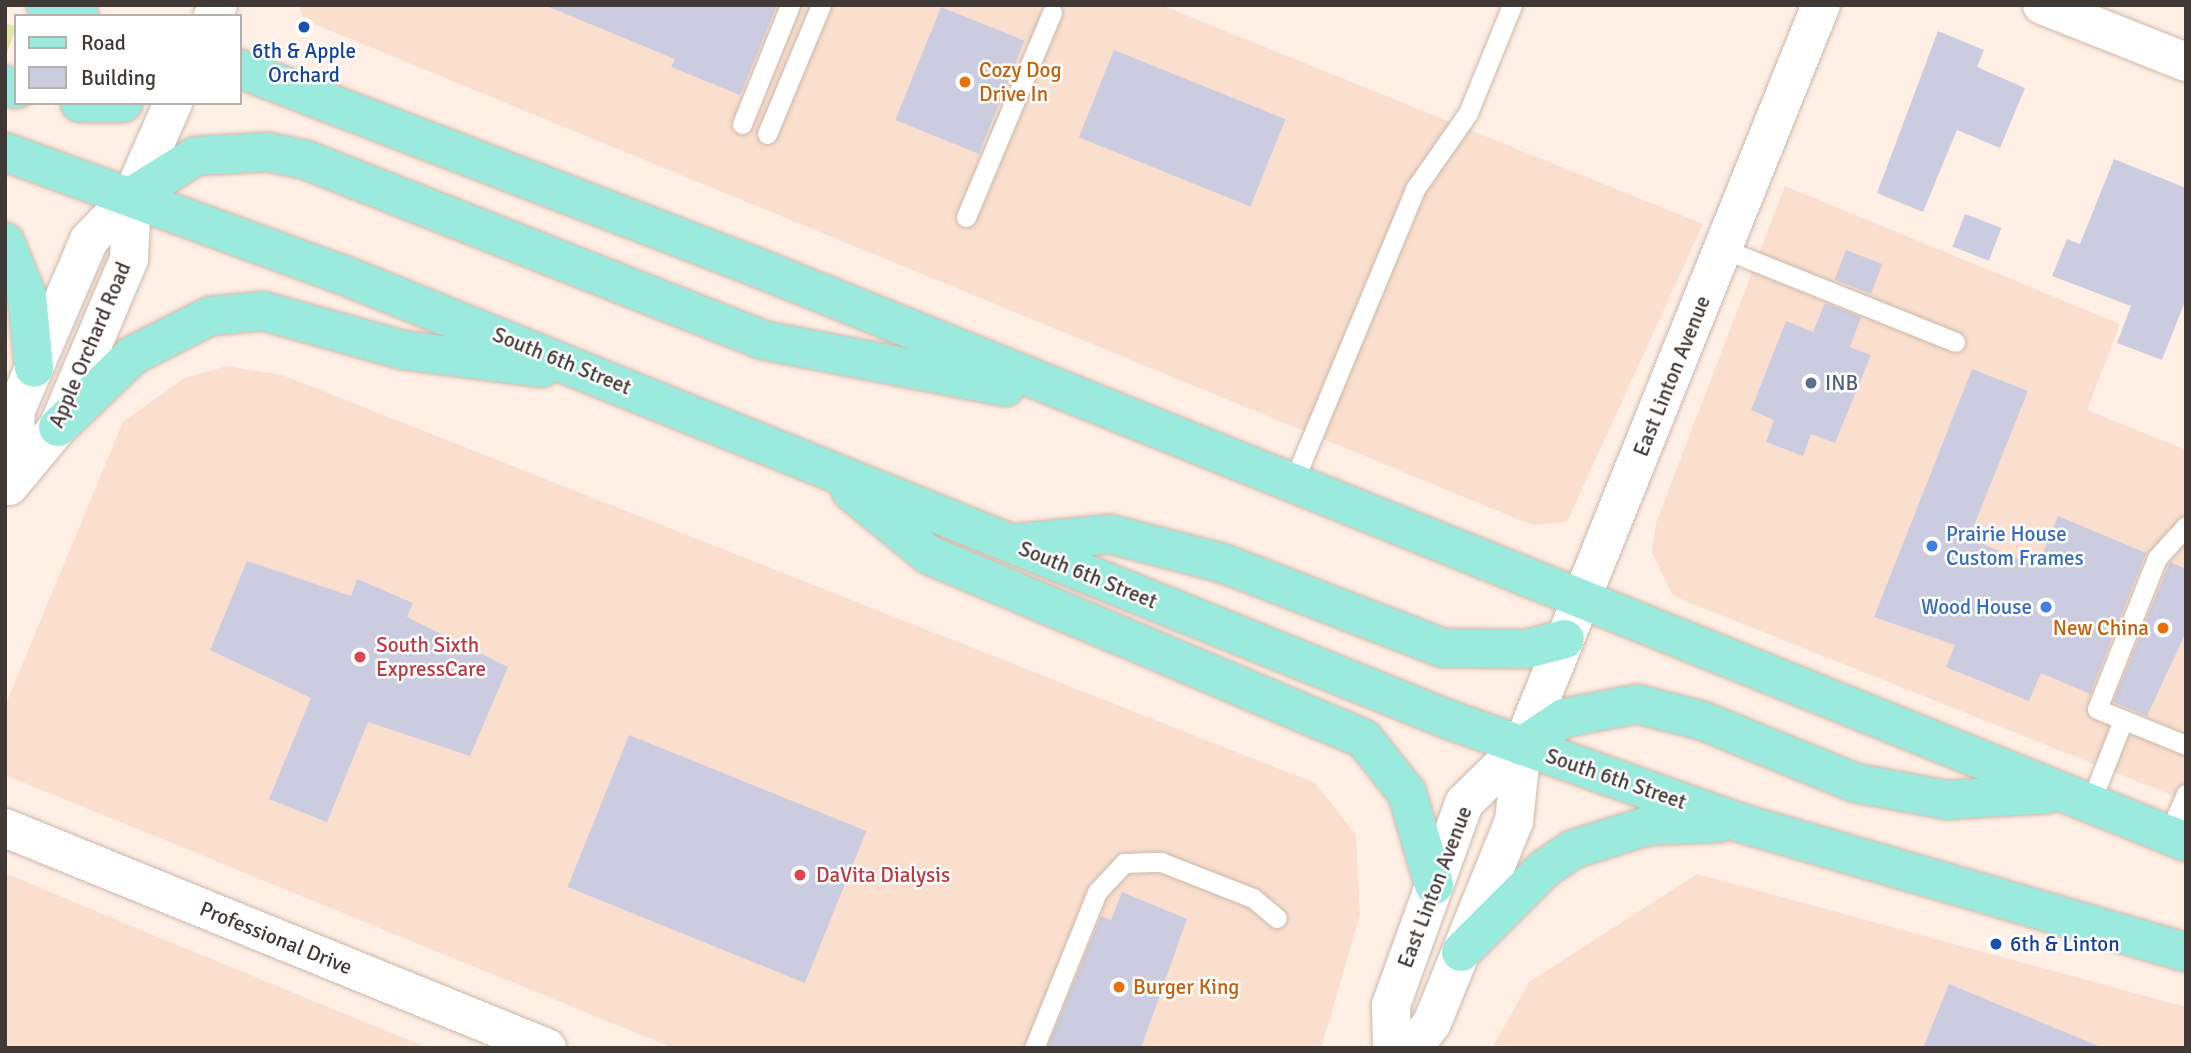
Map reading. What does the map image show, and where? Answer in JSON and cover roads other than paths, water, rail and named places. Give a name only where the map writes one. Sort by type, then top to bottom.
[{"type":"main road","points":[[46,5],[73,14]]},
{"type":"main road","points":[[242,70],[1094,404],[2177,839]]},
{"type":"main road","name":"South 6th Street","points":[[5,152],[132,196],[598,375],[1012,544],[1522,746],[1741,822],[2186,952]]},
{"type":"main road","points":[[132,196],[170,166],[196,156],[268,152],[306,160],[762,340],[1094,404]]},
{"type":"main road","points":[[5,242],[27,296],[34,368]]},
{"type":"main road","points":[[58,427],[133,355],[210,316],[262,311],[402,351],[598,375]]},
{"type":"main road","points":[[819,466],[929,555],[1364,739],[1407,793],[1434,885]]},
{"type":"main road","points":[[1012,544],[1110,534],[1225,564],[1443,648],[1526,649],[1565,639]]},
{"type":"main road","points":[[1522,746],[1564,718],[1637,704],[1703,721],[1856,783],[1947,800],[2075,799]]},
{"type":"main road","points":[[1461,952],[1544,869],[1574,849],[1647,826],[1741,822]]},
{"type":"street","name":"East Linton Avenue","points":[[1413,1048],[1433,1023],[1514,821],[1522,746],[1821,5]]},
{"type":"street","points":[[2042,5],[2186,62]]},
{"type":"street","name":"Apple Orchard Road","points":[[8,487],[16,410],[34,368],[89,240],[132,196],[172,105]]},
{"type":"street","name":"Apple Orchard Road","points":[[8,487],[58,427],[129,259],[132,196]]},
{"type":"street","name":"East Linton Avenue","points":[[1391,1048],[1391,1005],[1464,803],[1522,746]]},
{"type":"street","name":"Professional Drive","points":[[5,828],[547,1048]]},
{"type":"lane","points":[[742,124],[790,5]]},
{"type":"lane","points":[[767,134],[821,5]]},
{"type":"lane","points":[[1292,485],[1415,189],[1468,113],[1512,5]]},
{"type":"lane","points":[[966,218],[1052,12]]},
{"type":"lane","points":[[1724,249],[1955,342]]},
{"type":"lane","points":[[2186,526],[2157,558],[2096,709],[2186,745]]},
{"type":"lane","points":[[2075,799],[2123,720]]},
{"type":"lane","points":[[2177,839],[2186,794]]},
{"type":"lane","points":[[1034,1048],[1097,892],[1124,863],[1161,862],[1253,898],[1277,918]]},
{"type":"place","name":"6th & Apple Orchard","points":[[304,27]]},
{"type":"place","name":"Cozy Dog Drive In","points":[[965,82]]},
{"type":"place","name":"INB","points":[[1811,383]]},
{"type":"place","name":"Prairie House Custom Frames","points":[[1932,546]]},
{"type":"place","name":"Wood House","points":[[2046,607]]},
{"type":"place","name":"New China","points":[[2163,628]]},
{"type":"place","name":"South Sixth ExpressCare","points":[[360,657]]},
{"type":"place","name":"DaVita Dialysis","points":[[800,875]]},
{"type":"place","name":"6th & Linton","points":[[1996,944]]},
{"type":"place","name":"Burger King","points":[[1119,987]]}]
